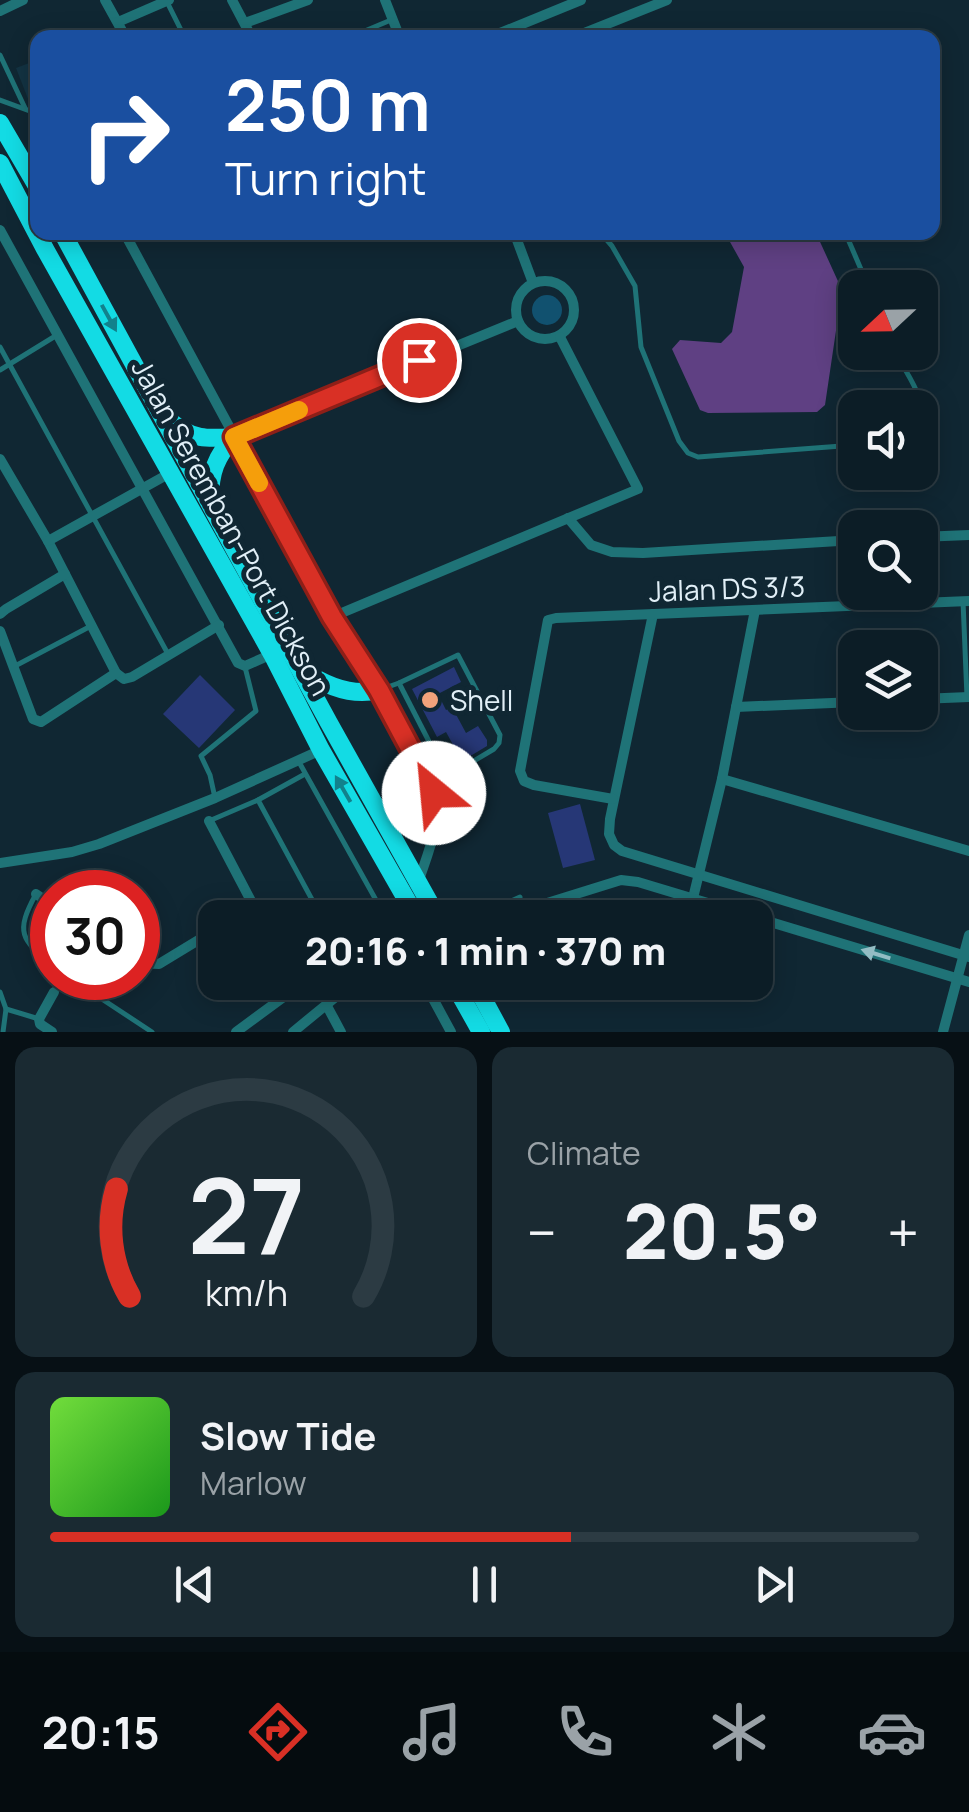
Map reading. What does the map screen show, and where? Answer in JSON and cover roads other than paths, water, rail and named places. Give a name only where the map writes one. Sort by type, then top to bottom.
[{"type":"highway","points":[[0,123],[30,174]]},
{"type":"highway","name":"Jalan Seremban-Port Dickson","points":[[0,163],[30,215]]},
{"type":"highway","points":[[16,192],[30,202]]},
{"type":"highway","name":"Jalan Seremban-Port Dickson","points":[[68,240],[329,724],[419,881],[426,900]]},
{"type":"highway","name":"Jalan Seremban-Port Dickson","points":[[46,241],[322,750],[420,900]]},
{"type":"highway","points":[[161,414],[184,433],[234,437]]},
{"type":"highway","points":[[210,502],[213,469],[234,437]]},
{"type":"highway","points":[[176,440],[172,472],[198,480]]},
{"type":"highway","points":[[299,668],[337,688],[365,694],[379,690]]},
{"type":"highway","points":[[329,724],[322,750],[345,752]]},
{"type":"highway","points":[[463,1000],[481,1032]]},
{"type":"highway","points":[[484,1000],[501,1032]]},
{"type":"street","points":[[0,11],[22,0]]},
{"type":"street","points":[[105,0],[122,30]]},
{"type":"street","points":[[118,22],[167,0]]},
{"type":"street","points":[[232,0],[248,30]]},
{"type":"street","points":[[245,23],[308,0]]},
{"type":"street","points":[[384,0],[397,30]]},
{"type":"street","points":[[506,30],[565,3],[581,0]]},
{"type":"street","points":[[592,30],[666,0]]},
{"type":"street","points":[[0,230],[238,663],[244,666],[272,654]]},
{"type":"street","points":[[128,240],[332,617],[379,690],[434,793],[438,804],[436,820],[419,881]]},
{"type":"street","points":[[517,240],[533,283]]},
{"type":"street","points":[[553,282],[569,293],[574,302],[572,322],[560,336],[540,340],[523,330],[518,320],[520,295],[533,283],[553,282]]},
{"type":"street","points":[[234,437],[518,320]]},
{"type":"street","points":[[332,617],[638,489],[560,336]]},
{"type":"street","points":[[0,459],[48,541],[116,673],[124,679],[132,677],[219,624]]},
{"type":"street","points":[[48,541],[172,472]]},
{"type":"street","points":[[568,518],[592,544],[612,552],[838,541]]},
{"type":"street","points":[[938,537],[969,535]]},
{"type":"street","points":[[0,614],[64,574]]},
{"type":"street","name":"Jalan DS 3/3","points":[[613,799],[534,785],[524,780],[520,771],[548,620],[966,601]]},
{"type":"street","points":[[693,898],[722,779],[755,610]]},
{"type":"street","points":[[653,614],[613,799],[609,834],[614,845],[699,876],[966,956]]},
{"type":"street","points":[[0,631],[33,719],[38,722],[116,673]]},
{"type":"street","points":[[938,698],[968,697]]},
{"type":"street","points":[[736,707],[838,703]]},
{"type":"street","points":[[0,864],[72,852],[215,798],[322,750]]},
{"type":"street","points":[[722,779],[969,851]]},
{"type":"street","points":[[209,821],[251,900]]},
{"type":"street","points":[[557,900],[621,880],[638,882],[963,980]]},
{"type":"street","points":[[942,1032],[963,980],[969,934]]},
{"type":"street","points":[[160,963],[198,940]]},
{"type":"street","points":[[50,1000],[39,1019],[52,1032]]},
{"type":"street","points":[[236,1032],[278,1000]]},
{"type":"street","points":[[293,1032],[334,1000]]},
{"type":"street","points":[[434,1000],[451,1032]]},
{"type":"street","points":[[327,1006],[340,1032]]},
{"type":"lane","points":[[167,0],[181,30]]},
{"type":"lane","points":[[367,30],[392,19]]},
{"type":"lane","points":[[0,55],[25,108]]},
{"type":"lane","points":[[0,100],[30,110]]},
{"type":"lane","points":[[607,240],[630,274],[638,303],[641,347],[688,453],[698,457],[838,445]]},
{"type":"lane","points":[[849,240],[862,270]]},
{"type":"lane","points":[[0,370],[58,335]]},
{"type":"lane","points":[[0,347],[169,656]]},
{"type":"lane","points":[[966,601],[968,697]]},
{"type":"lane","points":[[14,666],[92,626]]},
{"type":"lane","points":[[379,690],[458,656],[500,735],[500,742],[462,768],[438,759],[400,684]]},
{"type":"lane","points":[[215,798],[201,756],[256,711],[244,666]]},
{"type":"lane","points":[[434,793],[429,772],[430,764],[438,759]]},
{"type":"lane","points":[[299,762],[376,900]]},
{"type":"lane","points":[[209,821],[306,774]]},
{"type":"lane","points":[[258,800],[312,900]]},
{"type":"lane","points":[[514,900],[520,897]]},
{"type":"lane","points":[[30,904],[24,932],[30,947]]},
{"type":"lane","points":[[0,992],[6,1010],[3,1032]]},
{"type":"lane","points":[[103,1000],[152,1032]]},
{"type":"lane","points":[[6,1010],[39,1019]]},
{"type":"place","name":"Shell","points":[[430,700]]}]
